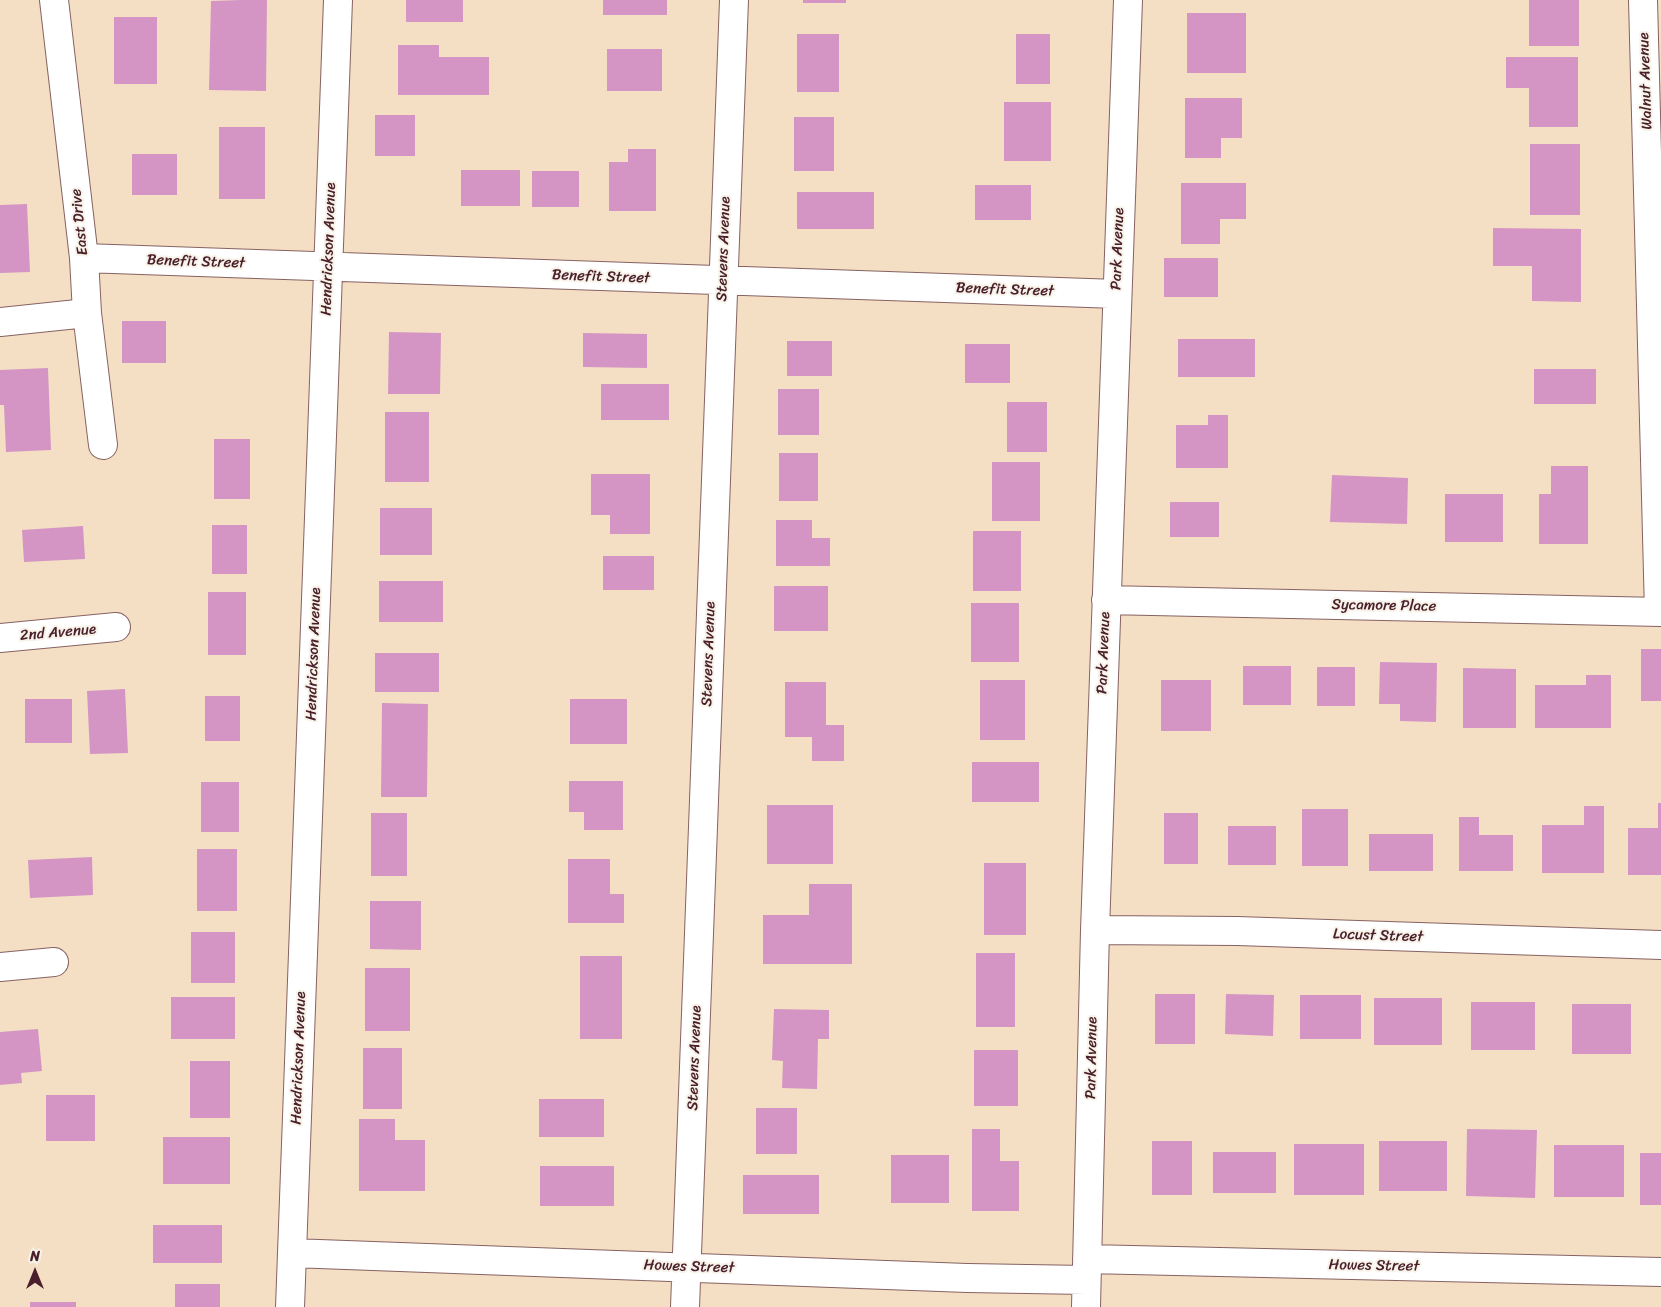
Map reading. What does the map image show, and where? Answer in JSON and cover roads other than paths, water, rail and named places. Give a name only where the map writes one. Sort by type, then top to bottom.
[{"type":"street","name":"East Drive","points":[[54,0],[84,258],[87,313],[103,444]]},
{"type":"street","name":"Hendrickson Avenue","points":[[290,1307],[338,0]]},
{"type":"street","name":"Stevens Avenue","points":[[685,1307],[734,0]]},
{"type":"street","name":"Park Avenue","points":[[1086,1307],[1095,930],[1128,0]]},
{"type":"street","name":"Walnut Avenue","points":[[1644,0],[1654,100],[1660,612]]},
{"type":"street","name":"Benefit Street","points":[[84,258],[1117,294]]},
{"type":"street","points":[[0,322],[87,313]]},
{"type":"street","name":"Sycamore Place","points":[[1106,600],[1660,612]]},
{"type":"street","name":"2nd Avenue","points":[[0,638],[116,627]]},
{"type":"street","name":"Locust Street","points":[[1095,930],[1247,932],[1661,945]]},
{"type":"street","points":[[0,968],[54,962]]},
{"type":"street","name":"Howes Street","points":[[292,1253],[967,1278],[1087,1270],[1661,1272]]}]
